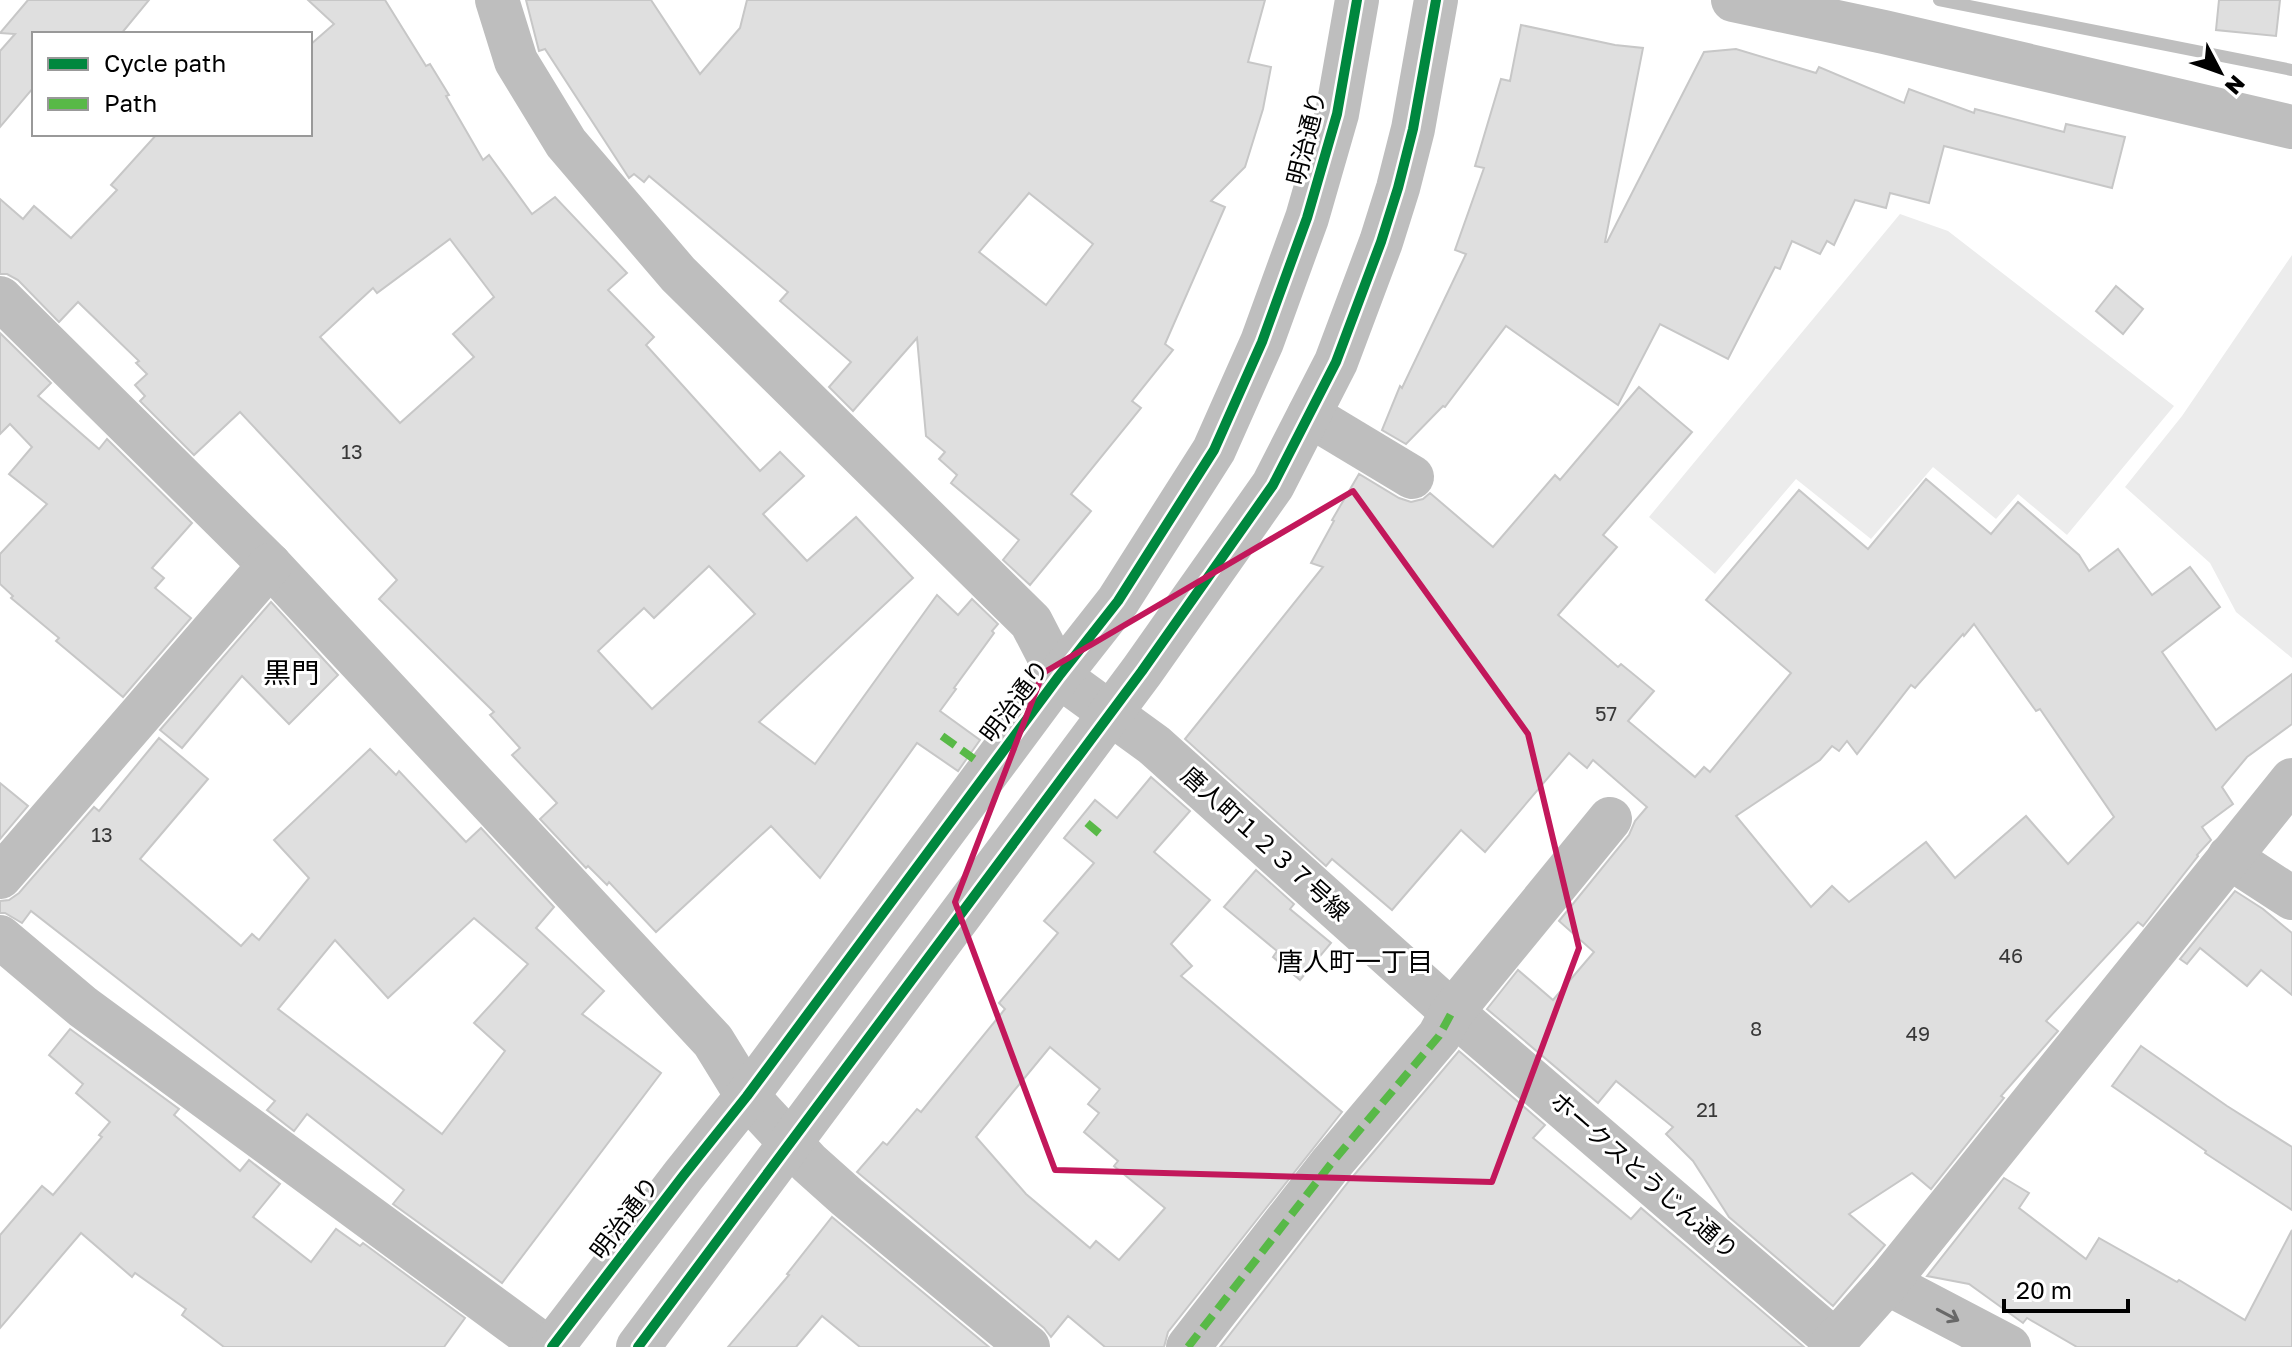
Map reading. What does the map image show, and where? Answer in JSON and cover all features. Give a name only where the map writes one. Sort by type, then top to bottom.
[{"type":"street","points":[[497,0],[516,61],[566,143],[678,274],[1031,622],[1059,676]]},
{"type":"street","name":"明治通り","points":[[549,1347],[747,1096],[1118,601],[1214,450],[1262,342],[1307,218],[1337,114],[1357,0]]},
{"type":"street","points":[[638,1347],[1110,714],[1273,485],[1336,362],[1398,188],[1413,129],[1436,0]]},
{"type":"street","points":[[1733,0],[1900,35],[2292,127]]},
{"type":"street","points":[[0,298],[270,565],[713,1041],[747,1096],[789,1143],[847,1197],[1028,1347]]},
{"type":"street","points":[[1309,415],[1412,477]]},
{"type":"street","points":[[0,877],[270,565]]},
{"type":"street","name":"唐人町１２３７号線","points":[[1059,676],[1154,745],[1452,1012]]},
{"type":"street","points":[[1833,1344],[1887,1283],[2292,780]]},
{"type":"street","points":[[1188,1347],[1330,1165],[1439,1036],[1452,1012],[1610,819]]},
{"type":"street","points":[[2229,857],[2292,898]]},
{"type":"street","points":[[0,937],[83,1007],[549,1347]]},
{"type":"street","name":"ホークスとうじん通り","points":[[1452,1012],[1833,1344]]},
{"type":"street","points":[[1887,1283],[2009,1347]]},
{"type":"highlighted area","points":[[1353,491],[1528,734],[1579,948],[1492,1182],[1055,1170],[955,902],[1043,673]]},
{"type":"shaded area","points":[[1900,214],[1948,231],[2174,406],[2067,535],[2018,494],[1996,519],[1933,467],[1871,539],[1796,479],[1715,574],[1649,517]]},
{"type":"shaded area","points":[[2292,255],[2292,658],[2236,612],[2210,563],[2125,487],[2182,416]]},
{"type":"building","points":[[28,0],[149,0],[123,32],[32,32],[32,89],[0,127],[0,51],[15,34],[0,33]]},
{"type":"building","points":[[308,0],[385,0],[426,66],[430,64],[449,95],[446,96],[483,160],[489,155],[532,214],[555,197],[627,273],[608,290],[654,337],[646,345],[760,471],[780,452],[804,476],[763,514],[807,561],[856,517],[913,578],[759,722],[815,764],[937,595],[958,615],[972,599],[998,624],[940,711],[980,740],[958,771],[917,743],[820,878],[771,826],[656,932],[609,882],[607,885],[588,866],[586,868],[540,819],[557,803],[512,755],[520,748],[490,715],[494,712],[379,599],[397,580],[240,412],[194,455],[140,401],[145,396],[135,385],[147,374],[136,363],[139,361],[78,302],[59,322],[18,280],[0,274],[0,199],[23,219],[34,206],[71,238],[117,190],[111,185],[155,136],[312,136],[312,43],[334,24]],"holes":[[[450,239],[494,297],[453,334],[474,357],[400,423],[320,337],[373,288],[377,293]],[[709,566],[755,614],[652,709],[598,651],[644,608],[654,618]]]},
{"type":"building","points":[[526,0],[651,0],[700,74],[740,28],[747,0],[1265,0],[1248,62],[1271,67],[1263,109],[1245,167],[1211,201],[1225,207],[1165,344],[1173,350],[1132,401],[1141,408],[1071,494],[1091,511],[1030,585],[1003,560],[1019,540],[951,483],[957,475],[939,459],[945,452],[926,436],[917,338],[853,411],[829,387],[851,362],[780,301],[788,292],[649,176],[644,182],[634,174],[629,178],[545,49],[539,51]],"holes":[[[1029,193],[1093,244],[1046,305],[979,252]]]},
{"type":"building","points":[[2219,0],[2280,0],[2276,36],[2216,30]]},
{"type":"building","points":[[1521,25],[1643,48],[1605,242],[1704,52],[1736,49],[1816,73],[1819,67],[1904,103],[1909,89],[1974,113],[1975,109],[2064,132],[2066,124],[2125,137],[2112,188],[1944,146],[1929,203],[1890,193],[1886,208],[1855,200],[1834,245],[1827,241],[1820,254],[1792,241],[1780,269],[1775,267],[1728,359],[1660,324],[1618,405],[1506,326],[1445,407],[1406,444],[1382,430],[1400,386],[1402,388],[1466,254],[1455,250],[1484,168],[1475,166],[1501,79],[1510,81]]},
{"type":"building","points":[[2116,286],[2143,309],[2123,334],[2096,311]]},
{"type":"building","points":[[0,333],[51,383],[38,396],[99,449],[107,439],[192,523],[152,568],[164,578],[155,588],[191,618],[123,697],[56,641],[59,638],[11,598],[13,596],[0,584],[0,554],[47,504],[9,474],[32,447],[10,424],[0,434]]},
{"type":"building","points":[[1639,387],[1692,432],[1603,535],[1617,547],[1558,615],[1618,667],[1621,664],[1654,691],[1628,721],[1695,777],[1704,767],[1710,772],[1791,673],[1706,600],[1799,490],[1868,549],[1926,479],[1991,534],[2018,502],[2079,555],[2089,571],[2118,549],[2152,595],[2190,567],[2220,607],[2162,652],[2216,730],[2292,674],[2292,724],[2247,757],[2222,787],[2233,804],[2202,827],[2211,840],[2143,926],[2138,922],[2046,1021],[2058,1031],[2001,1096],[2004,1098],[1931,1189],[1912,1173],[1849,1214],[1885,1245],[1833,1306],[1729,1217],[1693,1161],[1666,1134],[1673,1127],[1616,1081],[1598,1103],[1487,1009],[1518,970],[1553,1000],[1594,952],[1559,921],[1629,835],[1635,821],[1647,807],[1593,760],[1587,768],[1569,753],[1485,852],[1461,830],[1392,910],[1332,859],[1326,866],[1185,739],[1323,567],[1311,563],[1359,474],[1411,502],[1423,499],[1430,493],[1493,547],[1555,475],[1560,480]],"holes":[[[1974,624],[2036,711],[2040,709],[2114,817],[2068,864],[2026,816],[1955,878],[1926,842],[1849,902],[1832,886],[1811,907],[1736,816],[1820,760],[1832,746],[1839,751],[1847,741],[1857,754],[1911,685],[1915,688]]]},
{"type":"building","points":[[271,602],[338,675],[289,724],[242,676],[182,748],[160,730]]},
{"type":"building","points":[[159,738],[208,779],[140,859],[241,946],[252,934],[259,940],[309,878],[274,840],[370,749],[396,775],[399,771],[466,842],[481,828],[554,907],[536,928],[604,991],[582,1014],[661,1073],[502,1283],[393,1204],[404,1190],[307,1114],[294,1131],[267,1110],[275,1101],[31,911],[22,923],[0,913],[0,901],[9,900],[19,893],[94,807],[99,811]],"holes":[[[474,918],[528,964],[474,1023],[505,1051],[442,1134],[278,1009],[335,940],[388,998]]]},
{"type":"building","points":[[1151,777],[1190,811],[1154,852],[1210,900],[1171,944],[1192,966],[1181,976],[1342,1112],[1168,1332],[1164,1347],[1105,1347],[1068,1316],[1051,1337],[857,1172],[883,1142],[887,1145],[917,1109],[921,1112],[1005,1009],[999,1003],[1058,933],[1044,921],[1094,863],[1064,838],[1095,800],[1117,818]],"holes":[[[1050,1047],[1100,1089],[1088,1104],[1099,1113],[1084,1132],[1118,1161],[1114,1166],[1165,1208],[1119,1260],[1096,1241],[1090,1248],[1026,1194],[976,1137]]]},
{"type":"building","points":[[0,783],[28,806],[0,839]]},
{"type":"building","points":[[1256,870],[1294,904],[1290,909],[1331,943],[1300,980],[1273,957],[1277,951],[1224,907]]},
{"type":"building","points":[[2235,891],[2292,933],[2292,995],[2261,970],[2247,986],[2200,948],[2187,964],[2180,959]]},
{"type":"building","points":[[70,1029],[179,1109],[174,1115],[240,1171],[249,1160],[280,1184],[253,1217],[311,1262],[336,1229],[360,1246],[363,1243],[465,1318],[444,1347],[224,1347],[182,1315],[186,1309],[135,1273],[132,1277],[81,1233],[0,1328],[0,1235],[42,1186],[53,1195],[102,1137],[99,1135],[110,1122],[76,1093],[83,1084],[49,1055]]},
{"type":"building","points":[[2141,1046],[2292,1147],[2292,1210],[2205,1153],[2112,1086]]},
{"type":"building","points":[[1459,1051],[1545,1125],[1533,1138],[1631,1219],[1641,1208],[1804,1347],[1220,1347],[1349,1181]]},
{"type":"building","points":[[2004,1178],[2029,1193],[2019,1208],[2086,1259],[2099,1238],[2177,1282],[2179,1280],[2245,1320],[2292,1230],[2292,1347],[2077,1347],[2027,1318],[2023,1323],[1969,1284],[1927,1276]]},
{"type":"building","points":[[832,1217],[989,1347],[860,1347],[822,1316],[796,1347],[728,1347],[789,1275]]},
{"type":"waterway","points":[[1939,0],[2292,70]]},
{"type":"marked path","points":[[942,736],[974,759]]},
{"type":"marked path","points":[[1087,823],[1100,834]]},
{"type":"marked path","points":[[1188,1347],[1330,1165],[1439,1036],[1452,1012]]},
{"type":"cycle path","points":[[552,1347],[747,1096],[1118,601],[1214,450],[1262,342],[1307,218],[1337,114],[1357,0]]},
{"type":"cycle path","points":[[638,1347],[1142,671],[1273,485],[1336,362],[1381,242],[1413,129],[1436,0]]},
{"type":"district","name":"黒門","points":[[291,673]]},
{"type":"district","name":"唐人町一丁目","points":[[1355,962]]}]
